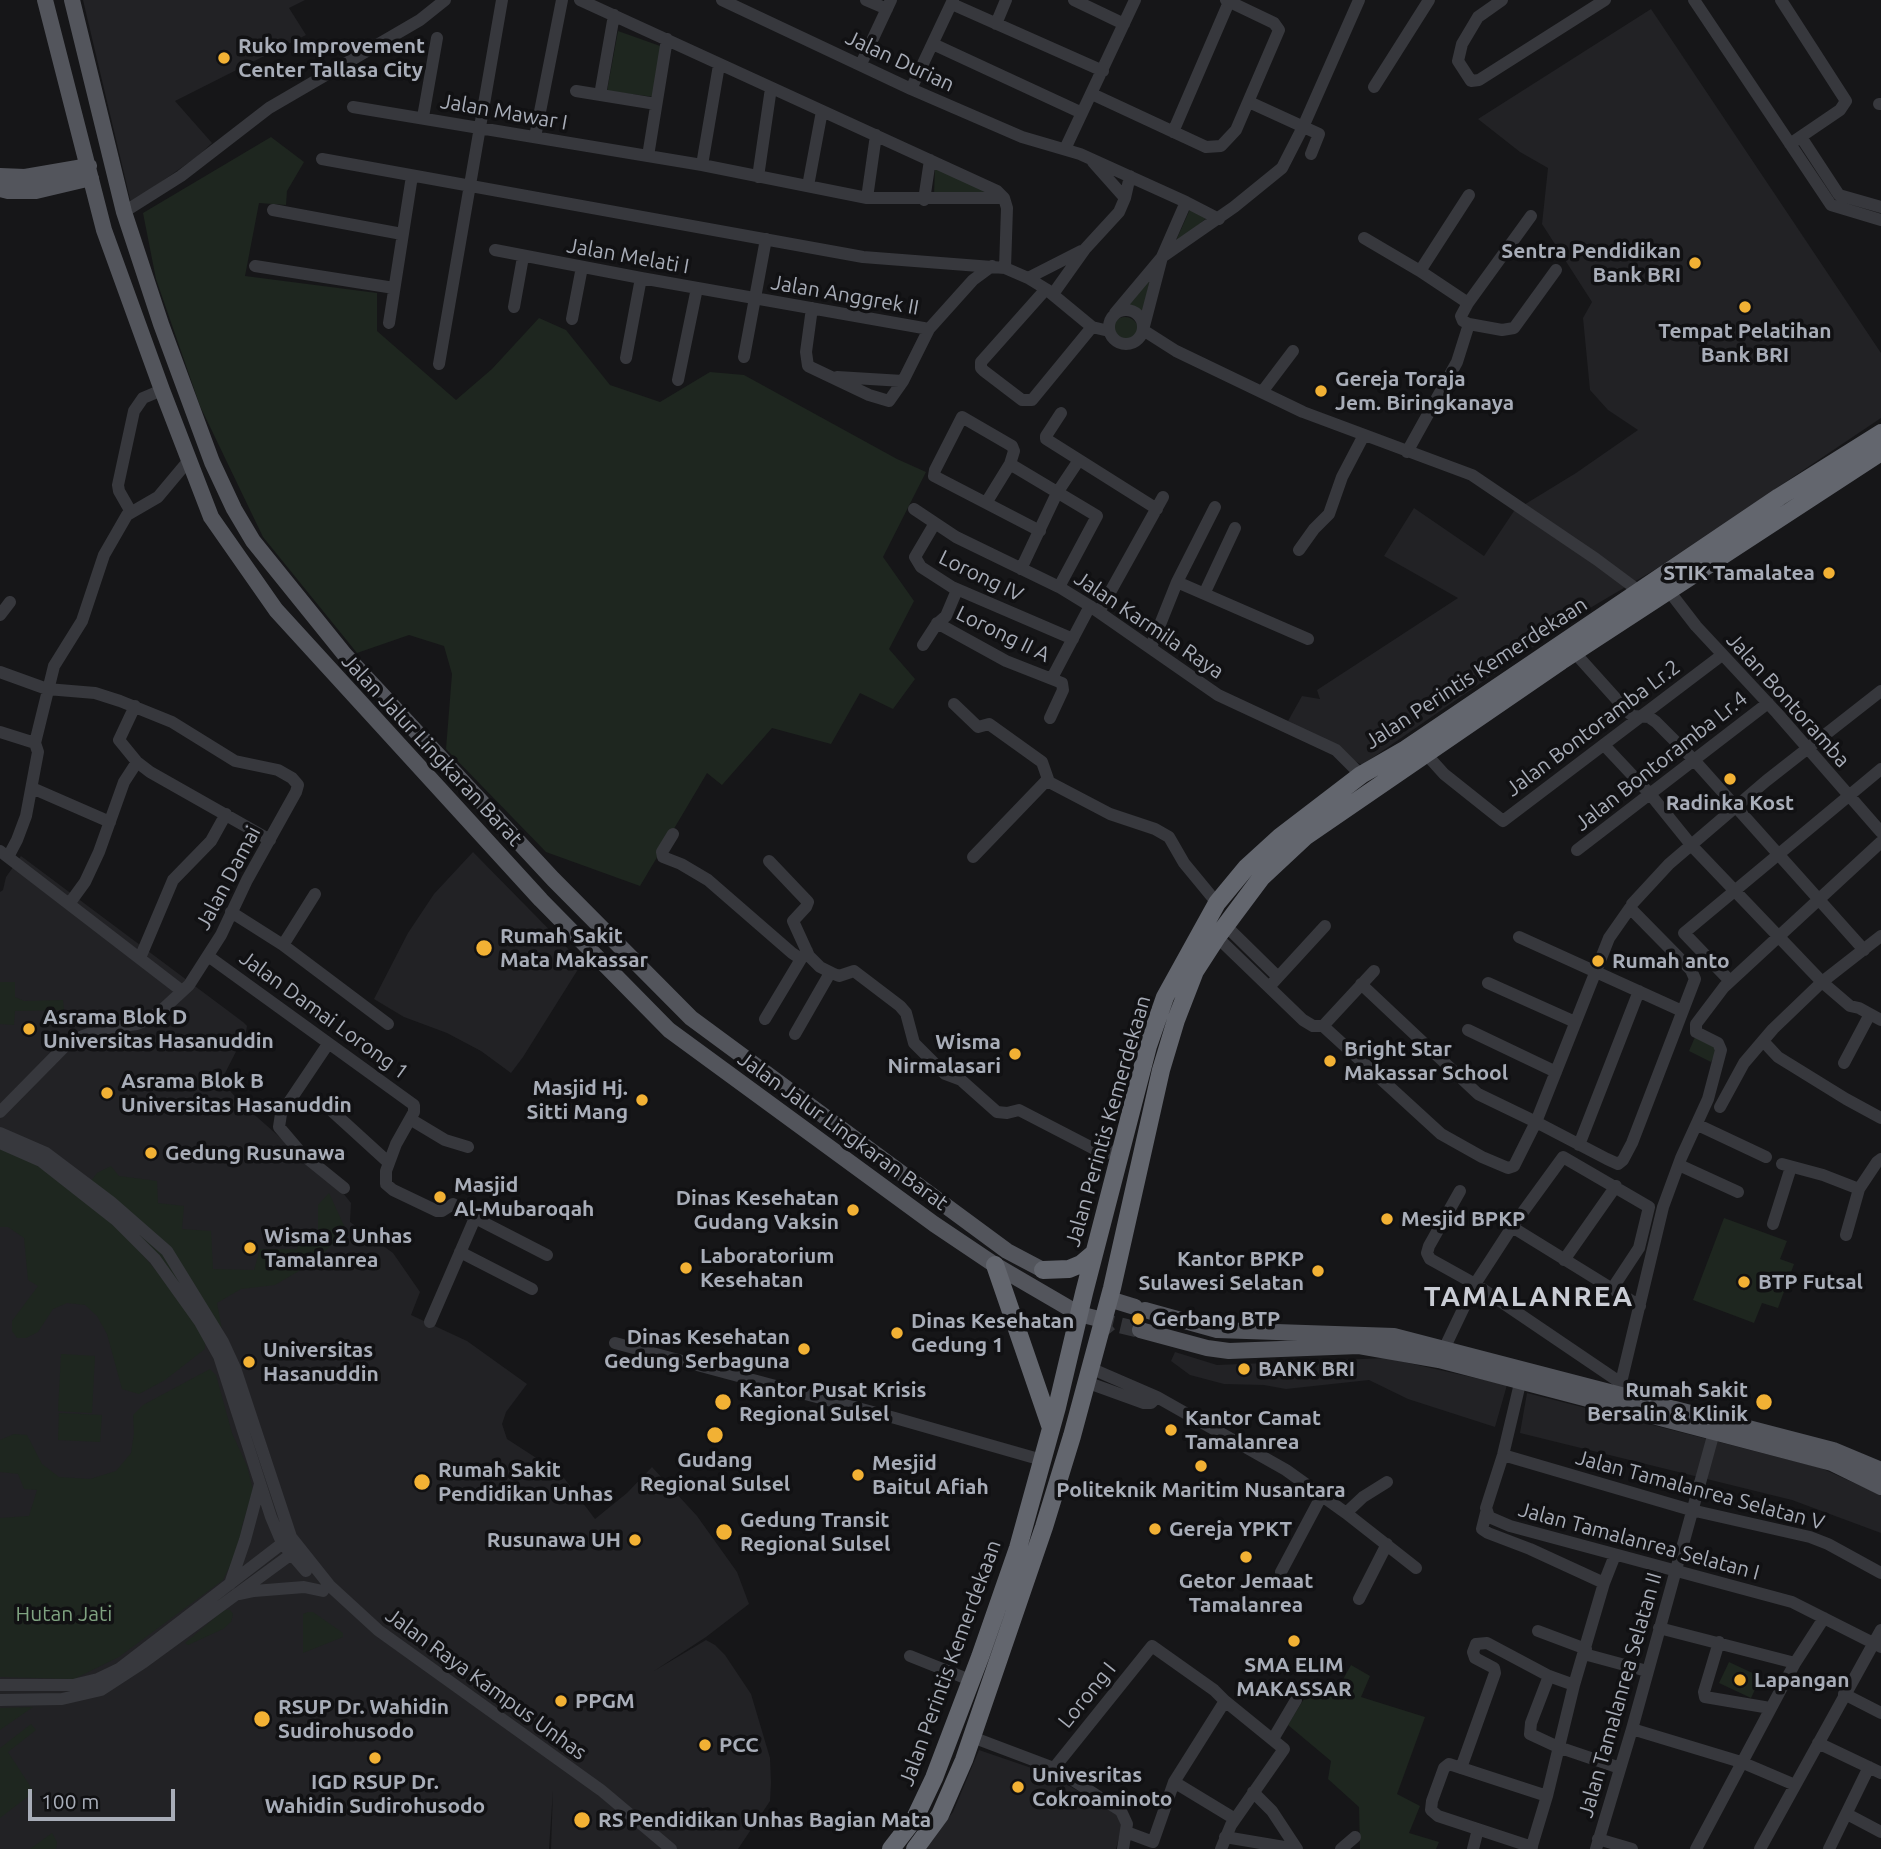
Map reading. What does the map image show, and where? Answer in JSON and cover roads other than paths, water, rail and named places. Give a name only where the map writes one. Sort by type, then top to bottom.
[{"type":"highway","name":"Jalan Perintis Kemerdekaan","points":[[915,1849],[940,1815],[964,1759],[1044,1527],[1109,1299],[1161,1070],[1195,971],[1221,931],[1261,878],[1306,836],[1426,754],[1639,591],[1779,497],[1881,433]]},
{"type":"highway","name":"Jalan Perintis Kemerdekaan","points":[[891,1849],[915,1818],[934,1779],[1018,1548],[1148,1046],[1165,997],[1217,903],[1246,868],[1280,837],[1360,775],[1545,664],[1575,653],[1880,456]]},
{"type":"highway","points":[[1043,1270],[1069,1269],[1081,1264],[1094,1253]]},
{"type":"highway","points":[[995,1265],[1051,1428]]},
{"type":"highway","points":[[1084,1293],[1109,1299]]},
{"type":"highway","points":[[1077,1320],[1101,1325]]},
{"type":"highway","points":[[944,1751],[964,1759]]},
{"type":"main road","name":"Jalan Jalur Lingkaran Barat","points":[[45,0],[104,230],[162,390],[211,517],[276,610],[541,900],[669,1030],[923,1216],[1077,1320]]},
{"type":"main road","name":"Jalan Jalur Lingkaran Barat","points":[[72,0],[124,212],[212,462],[234,509],[253,541],[345,655],[553,879],[691,1018],[1007,1251],[1043,1270]]},
{"type":"main road","points":[[58,54],[84,47]]},
{"type":"main road","points":[[0,176],[25,177],[90,172]]},
{"type":"main road","points":[[0,189],[36,191],[90,172]]},
{"type":"main road","points":[[328,669],[345,655]]},
{"type":"main road","points":[[1109,1299],[1217,1330],[1444,1349],[1522,1375],[1716,1427],[1832,1463],[1881,1487]]},
{"type":"main road","points":[[1140,1330],[1229,1351],[1394,1344],[1439,1360],[1620,1389],[1716,1427],[1833,1450],[1881,1470]]},
{"type":"street","points":[[124,212],[181,176],[269,108],[420,20],[445,0]]},
{"type":"street","points":[[439,364],[502,0]]},
{"type":"street","points":[[535,137],[562,0]]},
{"type":"street","points":[[580,0],[992,189],[1004,198],[1007,212],[998,267]]},
{"type":"street","name":"Jalan Durian","points":[[722,0],[911,89],[1022,137],[1089,158],[1219,219]]},
{"type":"street","points":[[861,64],[889,5],[866,0]]},
{"type":"street","points":[[996,24],[1006,0]]},
{"type":"street","points":[[1074,0],[1124,24]]},
{"type":"street","points":[[1065,149],[1135,0]]},
{"type":"street","points":[[1186,202],[1162,257],[1143,330],[1137,340],[1126,344],[1115,341],[1108,324],[1162,257],[1219,219],[1282,168],[1359,0]]},
{"type":"street","points":[[1502,0],[1478,17],[1462,44],[1458,61],[1471,81],[1479,80],[1605,0]]},
{"type":"street","points":[[1710,0],[1696,4],[1795,141],[1839,195],[1881,207]]},
{"type":"street","points":[[1781,0],[1846,101],[1840,110],[1795,141]]},
{"type":"street","points":[[1092,94],[1173,132],[1206,147],[1218,147],[1236,130],[1249,102],[1279,30],[1274,23],[1228,1],[1173,132]]},
{"type":"street","points":[[1374,87],[1424,1]]},
{"type":"street","points":[[911,89],[953,2],[1103,71]]},
{"type":"street","points":[[600,94],[614,15]]},
{"type":"street","points":[[423,117],[437,38]]},
{"type":"street","points":[[648,156],[667,39]]},
{"type":"street","points":[[933,44],[1082,114]]},
{"type":"street","points":[[702,165],[719,65]]},
{"type":"street","points":[[758,177],[771,88]]},
{"type":"street","points":[[576,91],[656,104]]},
{"type":"street","points":[[1249,102],[1319,135],[1311,154]]},
{"type":"street","name":"Jalan Mawar I","points":[[353,107],[702,165],[867,198],[1004,198]]},
{"type":"street","points":[[808,186],[822,111]]},
{"type":"street","points":[[867,198],[876,135]]},
{"type":"street","points":[[1795,141],[1831,205],[1881,220]]},
{"type":"street","points":[[1089,158],[1125,198]]},
{"type":"street","points":[[322,159],[875,258],[998,267],[1028,278],[1049,291],[1092,327],[1109,331]]},
{"type":"street","points":[[924,200],[930,160]]},
{"type":"street","points":[[388,323],[412,176]]},
{"type":"street","points":[[1092,327],[1029,401],[1022,400],[984,372],[980,363],[1119,212],[1130,176]]},
{"type":"street","points":[[1420,271],[1469,195]]},
{"type":"street","points":[[272,210],[402,234]]},
{"type":"street","points":[[1531,216],[1468,303],[1461,316],[1463,321],[1498,329],[1514,328],[1556,270]]},
{"type":"street","points":[[1364,238],[1468,303]]},
{"type":"street","points":[[744,357],[766,239]]},
{"type":"street","points":[[1028,278],[1084,249]]},
{"type":"street","name":"Jalan Melati I","points":[[495,250],[754,299]]},
{"type":"street","points":[[514,307],[523,257]]},
{"type":"street","points":[[947,263],[972,280]]},
{"type":"street","points":[[256,266],[394,288]]},
{"type":"street","points":[[572,319],[582,267]]},
{"type":"street","points":[[812,308],[806,361],[810,367],[885,401],[891,399],[903,381],[929,329],[972,280],[998,267]]},
{"type":"street","points":[[626,358],[641,278]]},
{"type":"street","points":[[678,380],[697,288]]},
{"type":"street","name":"Jalan Anggrek II","points":[[754,299],[929,329]]},
{"type":"street","points":[[1115,313],[1124,310],[1133,312],[1141,319],[1143,330],[1176,351],[1314,416],[1472,475],[1639,591]]},
{"type":"street","points":[[1407,452],[1457,362],[1469,324]]},
{"type":"street","points":[[1262,392],[1293,351]]},
{"type":"street","points":[[830,377],[903,381]]},
{"type":"street","points":[[131,512],[118,485],[134,411],[143,398],[162,390]]},
{"type":"street","points":[[1050,718],[1063,690],[1062,683],[1052,678],[1073,639],[1095,609],[1160,503],[1111,482],[1101,472],[1045,438],[1061,413]]},
{"type":"street","points":[[986,503],[1010,464],[1014,451],[1012,446],[962,417],[934,476],[986,503],[1040,531]]},
{"type":"street","points":[[1299,550],[1329,514],[1342,477],[1364,435]]},
{"type":"street","points":[[187,986],[140,958],[4,854],[20,833],[32,788],[38,752],[35,743],[47,689],[58,659],[82,621],[104,555],[131,512],[158,497],[189,460]]},
{"type":"street","points":[[1021,569],[1057,493],[1079,460]]},
{"type":"street","points":[[1010,464],[1097,516],[1059,587]]},
{"type":"street","points":[[1151,647],[1177,582],[1215,508]]},
{"type":"street","name":"Jalan Karmila Raya","points":[[914,509],[973,546],[1059,587],[1095,609],[1218,695],[1336,750],[1360,775]]},
{"type":"street","name":"Lorong IV","points":[[935,523],[915,556],[916,562],[957,590],[1073,639]]},
{"type":"street","points":[[1205,592],[1235,528]]},
{"type":"street","points":[[1177,582],[1308,639]]},
{"type":"street","points":[[923,645],[937,623],[946,616],[957,590]]},
{"type":"street","name":"Jalan Bontoramba","points":[[1669,591],[1722,655],[1768,703],[1881,832]]},
{"type":"street","points":[[0,615],[10,602]]},
{"type":"street","name":"Lorong II A","points":[[937,623],[997,657],[1052,678]]},
{"type":"street","points":[[1575,653],[1628,712],[1633,716],[1649,717],[1656,722],[1694,760],[1864,950]]},
{"type":"street","name":"Jalan Bontoramba Lr.2","points":[[1426,754],[1444,774],[1503,821],[1722,655]]},
{"type":"street","points":[[0,672],[47,689],[96,693],[135,706],[119,740],[137,762],[270,840]]},
{"type":"street","points":[[1632,904],[1656,877],[1736,808],[1881,691]]},
{"type":"street","name":"Jalan Bontoramba Lr.4","points":[[1577,850],[1768,703]]},
{"type":"street","points":[[954,704],[978,727],[989,724],[1042,762],[1048,779],[1096,808],[1155,829],[1169,837],[1184,863],[1217,903]]},
{"type":"street","name":"Jalan Damai","points":[[0,1112],[70,1041],[101,1029],[149,1020],[187,986],[221,935],[296,792],[296,781],[283,772],[235,761],[172,722],[135,706]]},
{"type":"street","points":[[0,732],[35,743]]},
{"type":"street","points":[[1604,745],[1650,794],[1692,846],[1822,982],[1850,1006],[1876,1017],[1844,1063]]},
{"type":"street","points":[[69,904],[85,882],[124,782],[137,762]]},
{"type":"street","points":[[1730,981],[1684,933],[1881,769]]},
{"type":"street","points":[[973,857],[1048,779]]},
{"type":"street","points":[[32,788],[110,822]]},
{"type":"street","points":[[140,958],[171,883],[184,866],[211,841],[226,814]]},
{"type":"street","points":[[673,834],[662,852],[663,857],[708,880],[785,947],[804,955],[830,973],[839,976],[854,971],[900,1006],[906,1013],[913,1041],[946,1076],[961,1080],[996,1111],[1005,1113],[1019,1110],[1104,1154],[1122,1149]]},
{"type":"street","points":[[1460,1191],[1429,1246],[1430,1259],[1475,1284],[1620,1389],[1663,1208],[1698,1125],[1721,1050],[1718,1043],[1696,1032],[1696,1024],[1717,994],[1730,981],[1881,842]]},
{"type":"street","points":[[765,1019],[804,955],[793,920],[806,907],[807,902],[769,861]]},
{"type":"street","points":[[283,945],[315,894]]},
{"type":"street","points":[[1221,931],[1269,987],[1303,1020],[1313,1026],[1323,1026],[1441,1134],[1510,1168],[1514,1166],[1536,1122],[1609,938],[1630,908],[1694,974],[1693,986],[1632,1143],[1622,1162],[1616,1164],[1536,1122],[1473,1090],[1361,985]]},
{"type":"street","points":[[231,912],[283,945],[388,1024]]},
{"type":"street","points":[[1269,987],[1325,926]]},
{"type":"street","points":[[1221,931],[1278,977]]},
{"type":"street","points":[[1720,1107],[1744,1063],[1763,1041],[1822,982],[1881,936]]},
{"type":"street","points":[[1519,937],[1682,1011]]},
{"type":"street","name":"Jalan Damai Lorong 1","points":[[208,956],[407,1099],[414,1105],[412,1114],[445,1140],[468,1147]]},
{"type":"street","points":[[1323,1026],[1374,971]]},
{"type":"street","points":[[795,1034],[830,973]]},
{"type":"street","points":[[1488,983],[1575,1022]]},
{"type":"street","points":[[1579,1145],[1639,991]]},
{"type":"street","points":[[1468,1030],[1556,1072]]},
{"type":"street","points":[[1763,1041],[1778,1057],[1881,1118]]},
{"type":"street","points":[[328,1044],[281,1114],[279,1127],[302,1154],[344,1188]]},
{"type":"street","points":[[332,1111],[389,1163]]},
{"type":"street","points":[[412,1114],[384,1178],[389,1188],[439,1212],[453,1204],[547,1255]]},
{"type":"street","points":[[1698,1125],[1766,1157]]},
{"type":"street","name":"Jalan Raya Kampus Unhas","points":[[0,1133],[46,1153],[111,1202],[167,1251],[223,1342],[260,1484],[287,1540],[323,1591],[372,1630],[591,1787],[670,1849]]},
{"type":"street","name":"Jalan Raya Kampus Unhas","points":[[0,1143],[41,1161],[116,1220],[150,1254],[200,1322],[229,1369],[287,1540]]},
{"type":"street","points":[[1444,1349],[1475,1284],[1563,1157],[1649,1207],[1639,1248],[1612,1289]]},
{"type":"street","points":[[1846,1235],[1859,1189],[1881,1159]]},
{"type":"street","points":[[1679,1165],[1738,1192]]},
{"type":"street","points":[[1773,1224],[1786,1165],[1818,1173],[1859,1189]]},
{"type":"street","points":[[1564,1260],[1616,1186]]},
{"type":"street","points":[[429,1322],[475,1218]]},
{"type":"street","points":[[1512,1227],[1640,1306]]},
{"type":"street","points":[[460,1252],[533,1289]]},
{"type":"street","points":[[615,1343],[1042,1460]]},
{"type":"street","points":[[1088,1375],[1146,1403],[1157,1397],[1286,1471],[1322,1495],[1416,1568]]},
{"type":"street","name":"Jalan Tamalanrea Selatan I","points":[[1522,1375],[1486,1513],[1489,1517],[1503,1524],[1792,1602],[1877,1645]]},
{"type":"street","name":"Jalan Tamalanrea Selatan II","points":[[1597,1844],[1716,1427]]},
{"type":"street","name":"Jalan Tamalanrea Selatan V","points":[[1503,1455],[1691,1510],[1810,1537],[1881,1573]]},
{"type":"street","points":[[1346,1513],[1363,1497],[1387,1482]]},
{"type":"street","points":[[231,1590],[260,1484]]},
{"type":"street","points":[[1281,1572],[1322,1495]]},
{"type":"street","points":[[1486,1513],[1482,1529],[1488,1533],[1604,1583]]},
{"type":"street","points":[[0,1700],[62,1699],[101,1690],[135,1669],[287,1540]]},
{"type":"street","points":[[1359,1599],[1387,1544]]},
{"type":"street","points":[[0,1685],[64,1687],[98,1679],[119,1669],[231,1590],[295,1551]]},
{"type":"street","name":"Jalan Raya Kampus Unhas","points":[[295,1551],[372,1630]]},
{"type":"street","points":[[1547,1796],[1449,1764],[1444,1768],[1431,1810],[1438,1816],[1532,1848],[1547,1796],[1574,1685],[1615,1555]]},
{"type":"street","points":[[231,1590],[304,1587],[323,1591]]},
{"type":"street","points":[[1696,1849],[1770,1707],[1824,1618]]},
{"type":"street","points":[[1659,1628],[1795,1663]]},
{"type":"street","points":[[1760,1849],[1844,1694],[1877,1645],[1881,1630]]},
{"type":"street","points":[[1538,1631],[1585,1651],[1647,1671]]},
{"type":"street","points":[[1461,1768],[1495,1672],[1494,1668],[1475,1658],[1473,1652],[1476,1644],[1487,1643],[1549,1676],[1574,1685]]},
{"type":"street","points":[[1719,1643],[1704,1692],[1705,1697],[1770,1707]]},
{"type":"street","name":"Lorong I","points":[[1054,1768],[1152,1646],[1192,1672],[1225,1700]]},
{"type":"street","points":[[910,1656],[970,1680]]},
{"type":"street","points":[[1549,1676],[1529,1732],[1532,1736],[1620,1768]]},
{"type":"street","points":[[1844,1694],[1881,1713]]},
{"type":"street","points":[[1126,1832],[1152,1846],[1174,1782],[1225,1700],[1284,1749],[1235,1819],[1223,1843],[1296,1849]]},
{"type":"street","points":[[1273,1739],[1296,1700]]},
{"type":"street","points":[[1632,1729],[1741,1762],[1795,1785]]},
{"type":"street","points":[[972,1737],[1054,1768],[1121,1811],[1127,1822],[1123,1849]]},
{"type":"street","points":[[1818,1743],[1875,1770],[1829,1849]]},
{"type":"street","points":[[1174,1782],[1235,1819]]},
{"type":"street","name":"Jalan Raya Kampus Unhas","points":[[591,1787],[659,1849]]},
{"type":"street","points":[[1253,1792],[1275,1815],[1296,1849]]},
{"type":"street","points":[[1847,1814],[1881,1832]]},
{"type":"street","points":[[1473,1849],[1478,1829]]},
{"type":"street","points":[[1341,1849],[1355,1838]]},
{"type":"street","points":[[1597,1844],[1632,1849]]},
{"type":"tunnel","points":[[1100,1331],[1110,1323],[1140,1330]]},
{"type":"place","name":"Ruko Improvement Center Tallasa City","points":[[224,58]]},
{"type":"place","name":"Sentra Pendidikan Bank BRI","points":[[1695,263]]},
{"type":"place","name":"Tempat Pelatihan Bank BRI","points":[[1745,307]]},
{"type":"place","name":"Gereja Toraja Jem. Biringkanaya","points":[[1321,391]]},
{"type":"place","name":"STIK Tamalatea","points":[[1829,573]]},
{"type":"place","name":"Radinka Kost","points":[[1730,779]]},
{"type":"place","name":"Rumah Sakit Mata Makassar","points":[[484,948]]},
{"type":"place","name":"Rumah anto","points":[[1598,961]]},
{"type":"place","name":"Asrama Blok D Universitas Hasanuddin","points":[[29,1029]]},
{"type":"place","name":"Wisma Nirmalasari","points":[[1015,1054]]},
{"type":"place","name":"Bright Star Makassar School","points":[[1330,1061]]},
{"type":"place","name":"Asrama Blok B Universitas Hasanuddin","points":[[107,1093]]},
{"type":"place","name":"Masjid Hj. Sitti Mang","points":[[642,1100]]},
{"type":"place","name":"Gedung Rusunawa","points":[[151,1153]]},
{"type":"place","name":"Masjid Al-Mubaroqah","points":[[440,1197]]},
{"type":"place","name":"Dinas Kesehatan Gudang Vaksin","points":[[853,1210]]},
{"type":"place","name":"Mesjid BPKP","points":[[1387,1219]]},
{"type":"place","name":"Wisma 2 Unhas Tamalanrea","points":[[250,1248]]},
{"type":"place","name":"Laboratorium Kesehatan","points":[[686,1268]]},
{"type":"place","name":"Kantor BPKP Sulawesi Selatan","points":[[1318,1271]]},
{"type":"place","name":"BTP Futsal","points":[[1744,1282]]},
{"type":"place","name":"Gerbang BTP","points":[[1138,1319]]},
{"type":"place","name":"Dinas Kesehatan Gedung 1","points":[[897,1333]]},
{"type":"place","name":"Dinas Kesehatan Gedung Serbaguna","points":[[804,1349]]},
{"type":"place","name":"Universitas Hasanuddin","points":[[249,1362]]},
{"type":"place","name":"BANK BRI","points":[[1244,1369]]},
{"type":"place","name":"Kantor Pusat Krisis Regional Sulsel","points":[[723,1402]]},
{"type":"place","name":"Rumah Sakit Bersalin & Klinik","points":[[1764,1402]]},
{"type":"place","name":"Kantor Camat Tamalanrea","points":[[1171,1430]]},
{"type":"place","name":"Gudang Regional Sulsel","points":[[715,1435]]},
{"type":"place","name":"Politeknik Maritim Nusantara","points":[[1201,1466]]},
{"type":"place","name":"Mesjid Baitul Afiah","points":[[858,1475]]},
{"type":"place","name":"Rumah Sakit Pendidikan Unhas","points":[[422,1482]]},
{"type":"place","name":"Gereja YPKT","points":[[1155,1529]]},
{"type":"place","name":"Gedung Transit Regional Sulsel","points":[[724,1532]]},
{"type":"place","name":"Rusunawa UH","points":[[635,1540]]},
{"type":"place","name":"Getor Jemaat Tamalanrea","points":[[1246,1557]]},
{"type":"place","name":"SMA ELIM MAKASSAR","points":[[1294,1641]]},
{"type":"place","name":"Lapangan","points":[[1740,1680]]},
{"type":"place","name":"PPGM","points":[[561,1701]]},
{"type":"place","name":"RSUP Dr. Wahidin Sudirohusodo","points":[[262,1719]]},
{"type":"place","name":"PCC","points":[[705,1745]]},
{"type":"place","name":"IGD RSUP Dr. Wahidin Sudirohusodo","points":[[375,1758]]},
{"type":"place","name":"Univesritas Cokroaminoto","points":[[1018,1787]]},
{"type":"place","name":"RS Pendidikan Unhas Bagian Mata","points":[[582,1820]]},
{"type":"district","name":"TAMALANREA","points":[[1529,1297]]},
{"type":"park label","name":"Hutan Jati","points":[[64,1614]]}]
